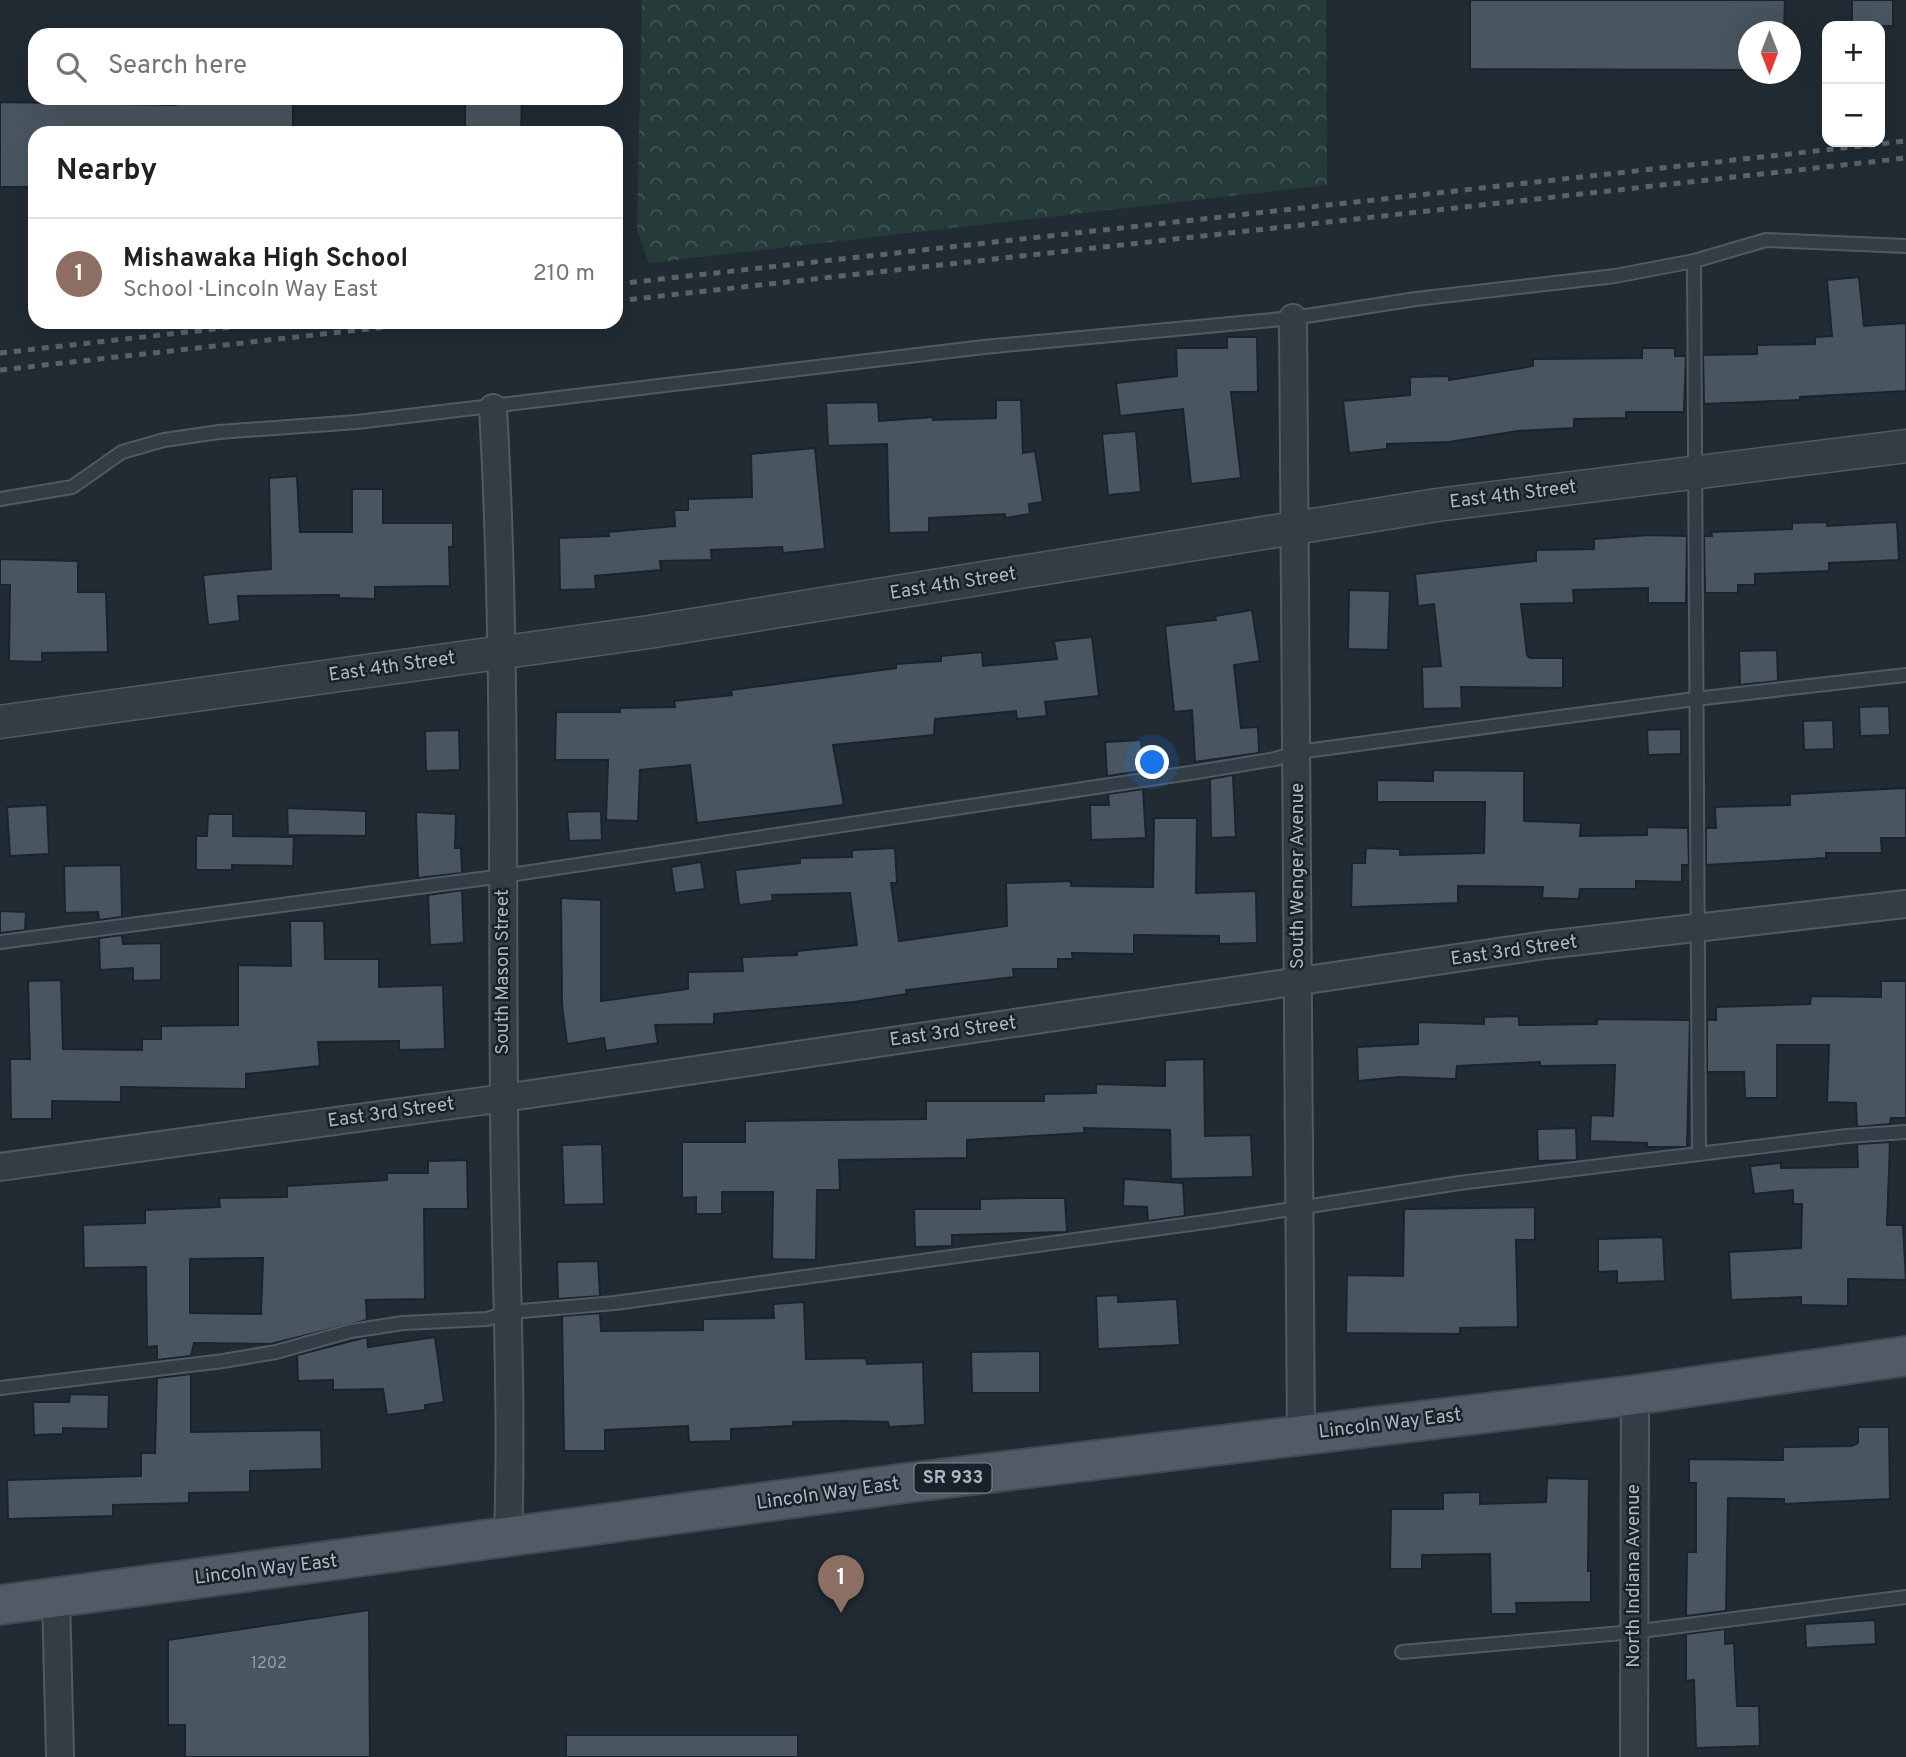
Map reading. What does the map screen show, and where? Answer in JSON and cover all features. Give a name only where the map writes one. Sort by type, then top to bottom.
[{"type":"main road","name":"Lincoln Way East","points":[[0,1605],[1301,1435],[1635,1395],[1906,1356]]},
{"type":"street","name":"South Wenger Avenue","points":[[1293,318],[1301,1435]]},
{"type":"street","name":"South Mason Street","points":[[494,408],[501,652],[504,1098],[510,1312],[508,1537]]},
{"type":"street","name":"East 4th Street","points":[[0,722],[809,607],[1437,505],[1906,446]]},
{"type":"street","name":"East 3rd Street","points":[[0,1167],[504,1098],[1545,945],[1906,904]]},
{"type":"street","name":"North Indiana Avenue","points":[[1634,1757],[1635,1395]]},
{"type":"street","points":[[56,1597],[60,1757]]},
{"type":"lane","points":[[0,499],[72,487],[122,452],[164,440],[494,408],[984,346],[1293,318],[1416,299],[1615,276],[1694,261],[1766,240],[1906,246]]},
{"type":"lane","points":[[1694,261],[1699,1154]]},
{"type":"lane","points":[[0,942],[503,876],[1203,771],[1275,759],[1298,752],[1695,699],[1906,675]]},
{"type":"lane","points":[[0,1388],[223,1361],[276,1352],[351,1331],[402,1324],[486,1319],[510,1312],[614,1303],[1220,1220],[1300,1206],[1699,1154],[1906,1132]]},
{"type":"lane","points":[[1402,1652],[1633,1632],[1906,1597]]},
{"type":"green space","points":[[642,0],[1326,0],[1327,185],[649,263],[637,230]]},
{"type":"building","points":[[1470,0],[1785,0],[1784,21],[1738,21],[1738,70],[1470,69]]},
{"type":"building","points":[[1852,0],[1893,0],[1893,26],[1885,26],[1885,21],[1852,21]]},
{"type":"building","points":[[0,102],[28,102],[28,105],[293,105],[293,126],[28,126],[28,187],[0,187]]},
{"type":"building","points":[[465,105],[522,105],[521,126],[465,126]]},
{"type":"building","points":[[1859,277],[1864,326],[1906,323],[1906,391],[1800,397],[1800,400],[1704,404],[1703,355],[1757,354],[1757,345],[1815,344],[1815,337],[1832,336],[1827,280]]},
{"type":"building","points":[[1227,337],[1257,337],[1258,392],[1231,392],[1241,478],[1191,484],[1183,409],[1120,416],[1116,383],[1177,376],[1176,348],[1227,348]]},
{"type":"building","points":[[1642,348],[1675,348],[1675,356],[1686,356],[1684,412],[1626,412],[1626,418],[1574,419],[1574,428],[1518,431],[1449,442],[1387,444],[1387,449],[1349,453],[1343,401],[1410,395],[1410,377],[1449,376],[1449,380],[1533,366],[1533,359],[1642,358]]},
{"type":"building","points":[[996,400],[1021,400],[1023,453],[1035,451],[1043,502],[1029,504],[1030,514],[1005,518],[1005,514],[929,518],[929,532],[889,533],[887,444],[828,446],[826,403],[878,402],[879,421],[933,417],[933,420],[996,418]]},
{"type":"building","points":[[1136,431],[1141,492],[1108,495],[1102,434]]},
{"type":"building","points":[[815,448],[825,549],[783,553],[782,547],[711,550],[712,560],[660,561],[661,570],[595,576],[596,589],[560,590],[559,538],[609,536],[608,532],[675,526],[674,510],[688,510],[688,499],[752,497],[751,454]]},
{"type":"building","points":[[297,476],[300,532],[352,532],[352,489],[383,489],[383,523],[453,523],[453,547],[449,547],[450,586],[375,587],[375,599],[339,598],[339,595],[238,596],[240,621],[208,625],[203,575],[271,569],[269,478]]},
{"type":"building","points":[[1827,522],[1827,526],[1897,522],[1899,560],[1829,563],[1829,571],[1755,574],[1755,585],[1738,585],[1738,593],[1705,593],[1704,536],[1712,536],[1711,532],[1792,529],[1792,523]]},
{"type":"building","points":[[1649,535],[1687,536],[1686,603],[1648,603],[1648,588],[1573,590],[1574,603],[1521,604],[1527,655],[1530,658],[1563,658],[1563,688],[1461,687],[1462,708],[1423,709],[1422,667],[1441,666],[1434,604],[1418,606],[1415,574],[1536,561],[1536,550],[1594,549],[1594,539]]},
{"type":"building","points":[[0,559],[78,561],[78,592],[106,592],[108,652],[42,653],[42,662],[9,661],[10,585],[0,585]]},
{"type":"building","points":[[1349,590],[1390,591],[1388,650],[1348,649]]},
{"type":"building","points":[[1252,610],[1260,661],[1234,665],[1241,728],[1258,727],[1259,753],[1195,762],[1192,710],[1174,712],[1165,626],[1216,620],[1215,616]]},
{"type":"building","points":[[1092,637],[1099,696],[1045,702],[1047,716],[1017,719],[1016,711],[935,719],[934,735],[833,745],[844,805],[697,823],[690,765],[640,770],[638,821],[606,820],[608,760],[555,760],[556,712],[620,712],[620,708],[675,707],[674,701],[732,695],[731,690],[896,668],[896,664],[941,661],[941,656],[982,652],[983,666],[1057,659],[1054,641]]},
{"type":"building","points":[[1777,650],[1778,681],[1740,685],[1739,651]]},
{"type":"building","points":[[1889,706],[1890,735],[1860,736],[1859,707]]},
{"type":"building","points":[[1833,720],[1834,749],[1804,750],[1803,721]]},
{"type":"building","points":[[1681,729],[1681,754],[1648,755],[1647,730]]},
{"type":"building","points":[[459,730],[460,770],[426,771],[425,731]]},
{"type":"building","points":[[1141,740],[1143,771],[1107,776],[1105,742]]},
{"type":"building","points":[[1433,770],[1524,771],[1524,821],[1581,823],[1580,836],[1647,835],[1647,827],[1688,828],[1689,865],[1682,865],[1682,882],[1636,881],[1636,889],[1580,889],[1579,899],[1542,898],[1543,887],[1458,886],[1458,903],[1351,907],[1352,863],[1365,863],[1366,848],[1400,849],[1400,855],[1484,853],[1485,802],[1377,802],[1377,780],[1433,781]]},
{"type":"building","points":[[1233,775],[1236,837],[1211,838],[1210,779]]},
{"type":"building","points":[[1906,788],[1906,838],[1881,838],[1882,853],[1826,853],[1826,858],[1706,865],[1706,828],[1716,828],[1715,807],[1790,805],[1790,794]]},
{"type":"building","points":[[1143,789],[1146,838],[1091,840],[1090,805],[1109,805],[1108,794]]},
{"type":"building","points":[[47,805],[49,854],[10,856],[7,807]]},
{"type":"building","points":[[287,808],[366,811],[366,836],[288,835]]},
{"type":"building","points":[[601,811],[602,840],[569,841],[567,812]]},
{"type":"building","points":[[416,812],[456,814],[455,848],[461,848],[462,873],[418,878]]},
{"type":"building","points":[[208,814],[233,814],[233,836],[294,837],[293,866],[232,865],[232,870],[196,870],[196,836],[207,836]]},
{"type":"building","points":[[1154,818],[1197,818],[1196,893],[1256,891],[1257,943],[1219,944],[1219,936],[1134,935],[1134,954],[1072,953],[1073,959],[1058,959],[1058,969],[1013,969],[1014,977],[906,990],[907,994],[854,1002],[714,1014],[714,1024],[655,1025],[658,1043],[606,1051],[604,1038],[567,1044],[562,1005],[561,898],[601,900],[601,1001],[688,989],[688,972],[743,971],[742,957],[797,955],[797,951],[857,945],[850,893],[772,895],[773,901],[739,905],[735,870],[800,863],[800,858],[852,857],[852,850],[895,848],[897,883],[891,883],[899,941],[1007,926],[1006,883],[1071,881],[1071,886],[1153,887]]},
{"type":"building","points":[[701,862],[705,889],[675,893],[671,867]]},
{"type":"building","points":[[121,865],[122,917],[99,920],[98,912],[65,913],[64,866]]},
{"type":"building","points":[[462,890],[464,943],[430,945],[428,895]]},
{"type":"building","points":[[0,911],[26,912],[25,930],[0,933]]},
{"type":"building","points":[[290,921],[324,921],[325,959],[379,959],[379,987],[443,985],[445,1049],[399,1050],[399,1041],[318,1042],[320,1066],[246,1074],[246,1089],[121,1087],[121,1102],[52,1101],[52,1119],[11,1119],[10,1059],[30,1059],[28,981],[61,980],[63,1049],[142,1050],[142,1039],[161,1039],[161,1026],[238,1025],[238,965],[291,966]]},
{"type":"building","points":[[122,935],[123,944],[161,943],[161,980],[133,981],[133,968],[100,970],[99,938]]},
{"type":"building","points":[[1881,981],[1906,981],[1906,1118],[1891,1118],[1890,1124],[1857,1127],[1856,1103],[1827,1102],[1829,1045],[1777,1045],[1777,1098],[1745,1098],[1744,1072],[1707,1072],[1707,1020],[1716,1020],[1716,1007],[1810,1004],[1811,996],[1881,997]]},
{"type":"building","points":[[1519,1016],[1519,1025],[1597,1024],[1597,1019],[1690,1020],[1687,1147],[1647,1147],[1647,1143],[1590,1141],[1591,1115],[1613,1116],[1615,1065],[1540,1066],[1540,1062],[1457,1066],[1456,1079],[1399,1077],[1358,1081],[1357,1047],[1418,1044],[1418,1022],[1484,1024],[1484,1017]]},
{"type":"building","points":[[1204,1059],[1205,1136],[1251,1135],[1253,1177],[1171,1179],[1170,1130],[1084,1128],[1084,1133],[967,1140],[967,1158],[839,1160],[840,1190],[817,1190],[816,1260],[772,1259],[773,1192],[722,1192],[722,1214],[696,1214],[696,1197],[682,1198],[682,1142],[745,1142],[745,1121],[926,1119],[926,1101],[1044,1101],[1044,1094],[1096,1093],[1096,1084],[1165,1086],[1165,1060]]},
{"type":"building","points":[[1576,1128],[1577,1160],[1538,1161],[1537,1129]]},
{"type":"building","points":[[1890,1142],[1887,1225],[1903,1225],[1906,1280],[1848,1279],[1848,1306],[1801,1305],[1801,1297],[1731,1300],[1729,1252],[1801,1248],[1802,1204],[1793,1204],[1793,1190],[1754,1194],[1750,1166],[1781,1163],[1781,1168],[1858,1167],[1857,1144]]},
{"type":"building","points":[[602,1144],[604,1204],[564,1205],[562,1145]]},
{"type":"building","points":[[467,1160],[468,1209],[424,1209],[425,1299],[366,1300],[367,1320],[271,1344],[194,1343],[191,1356],[157,1360],[157,1346],[147,1347],[146,1267],[84,1268],[83,1225],[145,1223],[145,1210],[220,1207],[219,1198],[287,1197],[287,1186],[387,1180],[387,1173],[428,1173],[428,1161]],"holes":[[[263,1258],[261,1314],[190,1313],[190,1259]]]},
{"type":"building","points":[[1124,1179],[1183,1183],[1185,1216],[1148,1221],[1147,1207],[1123,1206]]},
{"type":"building","points":[[1065,1198],[1067,1232],[952,1235],[952,1246],[915,1247],[914,1209],[980,1209],[980,1199]]},
{"type":"building","points":[[1535,1207],[1535,1240],[1516,1240],[1518,1327],[1460,1328],[1460,1334],[1346,1333],[1347,1275],[1403,1276],[1404,1209]]},
{"type":"building","points":[[1663,1237],[1665,1281],[1617,1283],[1617,1271],[1598,1272],[1598,1239]]},
{"type":"building","points":[[598,1261],[600,1296],[558,1299],[557,1262]]},
{"type":"building","points":[[1118,1295],[1118,1302],[1177,1299],[1180,1345],[1098,1349],[1096,1296]]},
{"type":"building","points":[[804,1302],[806,1359],[866,1358],[867,1364],[923,1362],[925,1425],[889,1427],[888,1422],[793,1422],[793,1426],[731,1429],[731,1441],[689,1442],[688,1426],[605,1430],[605,1451],[564,1451],[562,1316],[600,1313],[601,1331],[703,1330],[703,1319],[774,1318],[773,1304]]},
{"type":"building","points":[[367,1337],[368,1347],[435,1337],[444,1402],[425,1405],[425,1410],[387,1415],[383,1389],[333,1390],[333,1380],[298,1381],[297,1355]]},
{"type":"building","points":[[1040,1351],[1040,1393],[972,1393],[971,1352]]},
{"type":"building","points":[[191,1374],[191,1432],[321,1430],[322,1469],[250,1471],[250,1492],[189,1493],[189,1503],[113,1505],[113,1516],[8,1519],[7,1480],[141,1476],[141,1453],[155,1453],[157,1378]]},
{"type":"building","points":[[70,1394],[109,1395],[108,1429],[63,1428],[63,1434],[34,1435],[33,1402],[69,1402]]},
{"type":"building","points":[[1858,1427],[1889,1427],[1890,1499],[1784,1504],[1784,1499],[1728,1498],[1726,1611],[1686,1616],[1687,1552],[1696,1552],[1696,1483],[1689,1483],[1689,1459],[1783,1460],[1783,1447],[1852,1446],[1858,1443]]},
{"type":"building","points":[[1547,1478],[1589,1479],[1588,1571],[1591,1571],[1591,1602],[1516,1603],[1517,1614],[1491,1614],[1490,1554],[1422,1555],[1422,1569],[1390,1569],[1391,1509],[1443,1509],[1443,1493],[1480,1492],[1480,1504],[1546,1502]]},
{"type":"building","points":[[369,1610],[370,1757],[185,1757],[185,1725],[168,1725],[168,1640]]},
{"type":"building","points":[[1875,1620],[1876,1644],[1806,1648],[1805,1624]]},
{"type":"building","points":[[1725,1629],[1725,1644],[1734,1643],[1737,1706],[1759,1706],[1760,1746],[1696,1748],[1694,1680],[1686,1681],[1686,1634]]},
{"type":"building","points":[[566,1735],[798,1735],[798,1757],[566,1757]]},
{"type":"railway","points":[[623,283],[1906,141]]},
{"type":"railway","points":[[623,300],[1906,158]]},
{"type":"railway","points":[[0,353],[214,329]]},
{"type":"railway","points":[[0,370],[368,329]]},
{"type":"place","name":"Mishawaka High School","points":[[841,1613]]}]
